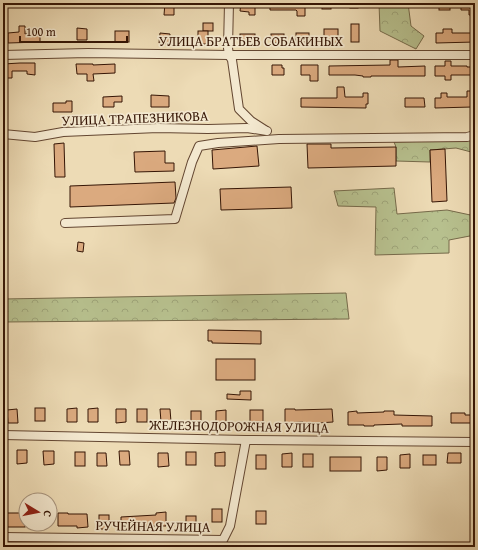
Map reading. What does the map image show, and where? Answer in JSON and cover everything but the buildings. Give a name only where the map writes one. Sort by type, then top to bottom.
[{"type":"street","points":[[229,3],[228,48],[229,55],[232,60],[239,109],[252,121],[279,139]]},
{"type":"street","name":"УЛИЦА БРАТЬЕВ СОБАКИНЫХ","points":[[3,55],[88,53],[229,55],[475,55]]},
{"type":"street","name":"УЛИЦА ТРАПЕЗНИКОВА","points":[[3,134],[35,137],[64,132],[158,128],[247,128],[268,131]]},
{"type":"street","points":[[65,223],[175,219],[192,162],[199,146],[218,143],[279,139],[466,137],[475,135]]},
{"type":"street","name":"ЖЕЛЕЗНОДОРОЖНАЯ УЛИЦА","points":[[3,435],[246,440],[475,442]]},
{"type":"street","name":"РУЧЕЙНАЯ УЛИЦА","points":[[3,537],[223,540],[230,526],[246,440]]},
{"type":"green space","points":[[379,3],[408,3],[411,26],[424,36],[416,49],[380,31]]},
{"type":"green space","points":[[475,140],[475,153],[456,148],[430,150],[430,162],[396,161],[396,147],[394,142]]},
{"type":"green space","points":[[394,188],[397,214],[447,210],[475,216],[475,235],[449,240],[449,253],[375,255],[376,207],[338,206],[334,191]]},
{"type":"green space","points":[[346,293],[349,319],[3,322],[3,299]]}]
